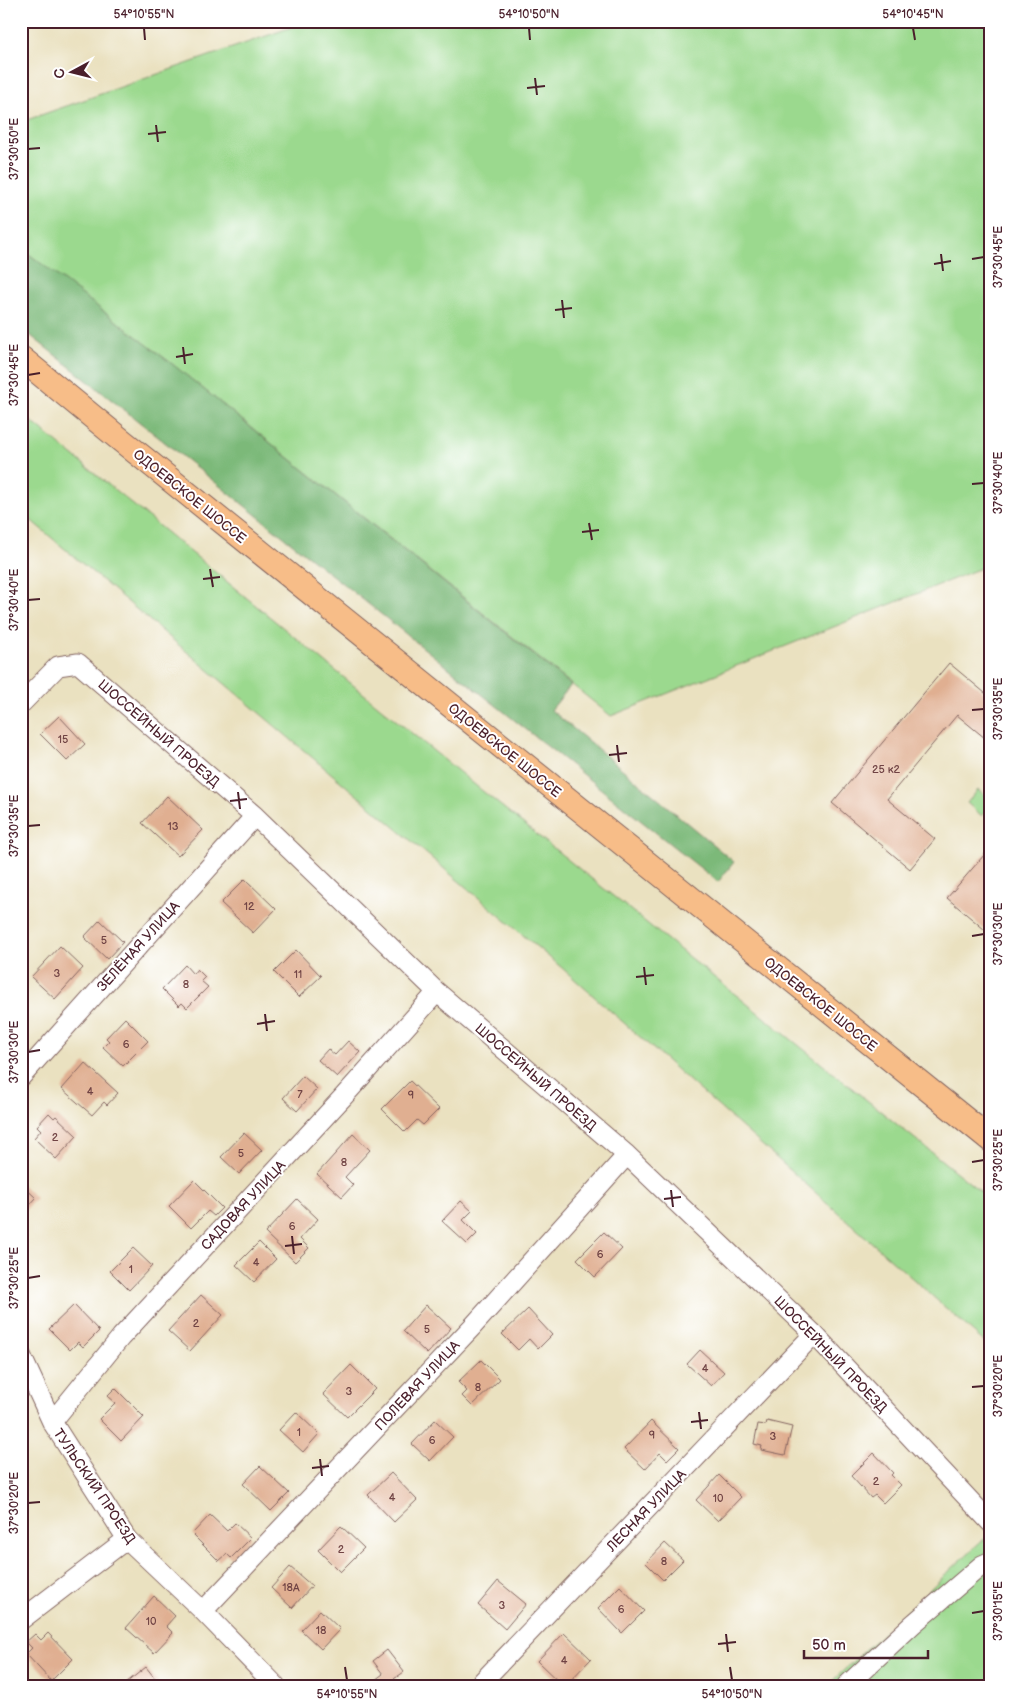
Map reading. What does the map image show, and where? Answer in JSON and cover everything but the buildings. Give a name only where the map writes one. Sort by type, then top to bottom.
[{"type":"main road","name":"ОДОЕВСКОЕ ШОССЕ","points":[[21,358],[991,1140]]},
{"type":"street","name":"ШОССЕЙНЫЙ ПРОЕЗД","points":[[21,704],[58,666],[78,662],[255,816],[437,992],[627,1155],[814,1334],[991,1523]]},
{"type":"street","name":"ЗЕЛЁНАЯ УЛИЦА","points":[[21,1077],[255,816]]},
{"type":"street","name":"САДОВАЯ УЛИЦА","points":[[52,1422],[121,1337],[344,1096],[437,992]]},
{"type":"street","name":"ПОЛЕВАЯ УЛИЦА","points":[[203,1611],[473,1326],[627,1155]]},
{"type":"street","name":"ЛЕСНАЯ УЛИЦА","points":[[478,1686],[814,1334]]},
{"type":"street","name":"ТУЛЬСКИЙ ПРОЕЗД","points":[[21,1355],[52,1422],[127,1539],[203,1611],[276,1686]]},
{"type":"street","points":[[21,1620],[127,1539]]},
{"type":"street","points":[[846,1686],[913,1624],[982,1565],[991,1561]]},
{"type":"green space","points":[[309,21],[991,21],[991,564],[611,716],[171,363],[21,248],[21,122]]},
{"type":"green space","points":[[21,248],[171,363],[571,685],[551,710],[734,862],[718,882],[21,328]]},
{"type":"green space","points":[[21,413],[480,789],[991,1200],[991,1348],[562,968],[21,512]]},
{"type":"green space","points":[[978,790],[991,800],[991,806],[982,816],[967,803]]},
{"type":"green space","points":[[991,1533],[991,1686],[827,1686],[978,1544]]}]
